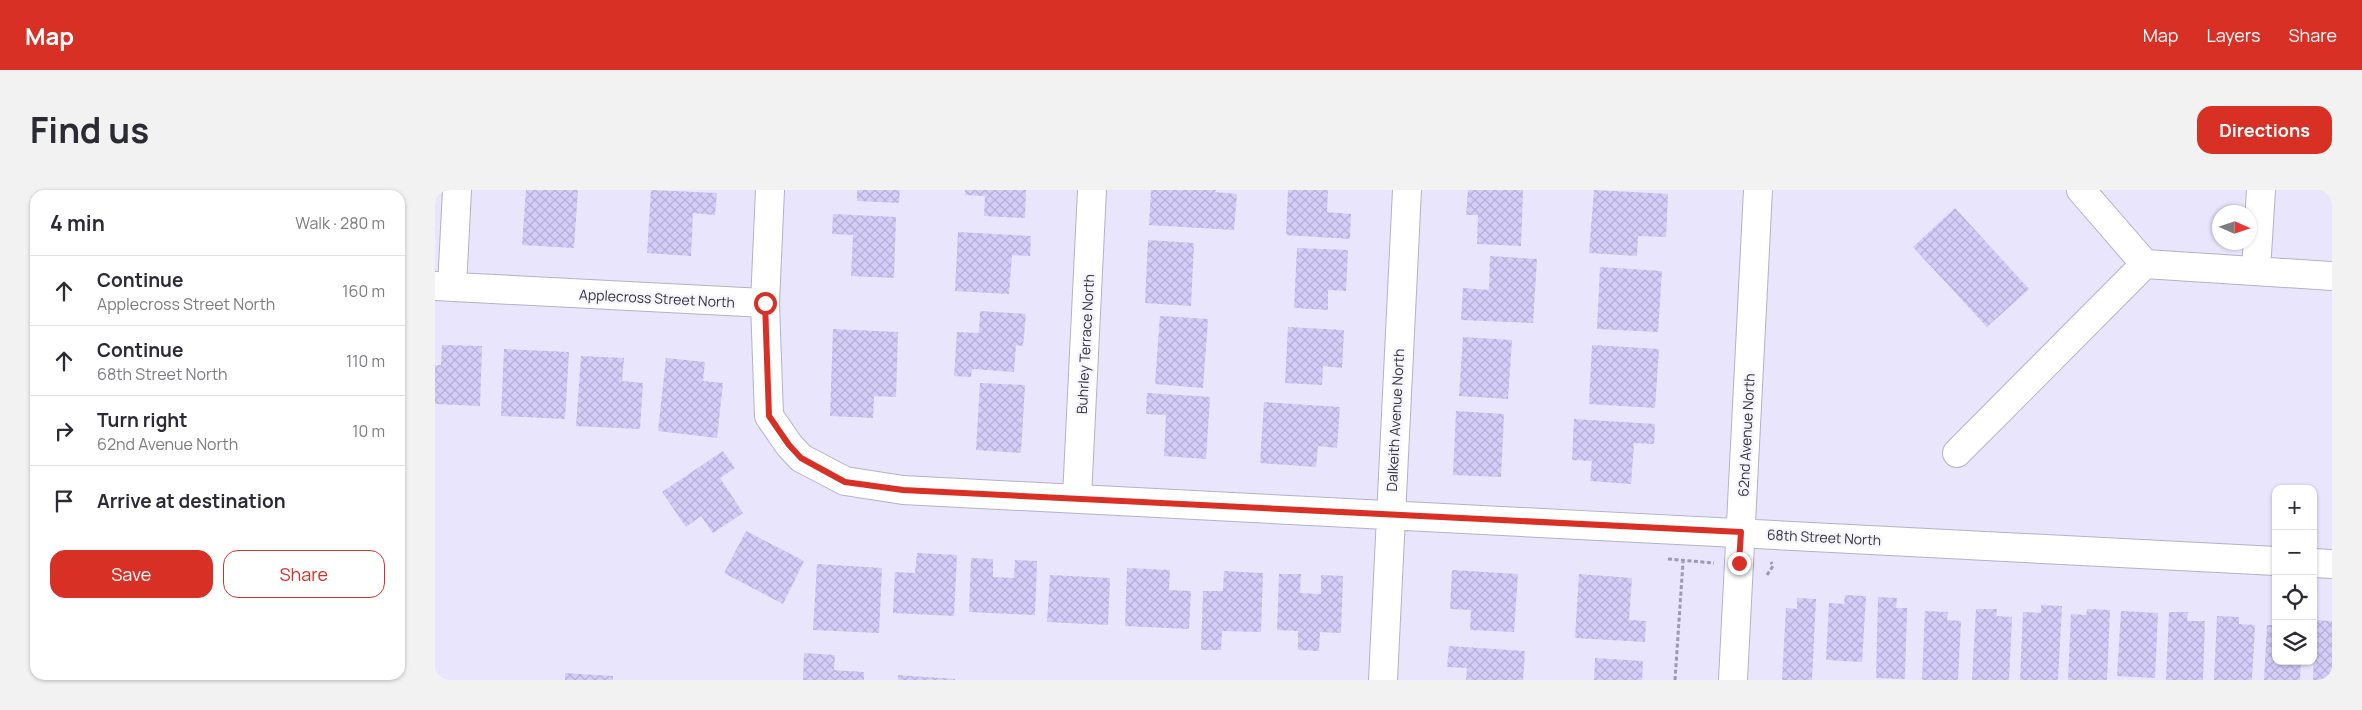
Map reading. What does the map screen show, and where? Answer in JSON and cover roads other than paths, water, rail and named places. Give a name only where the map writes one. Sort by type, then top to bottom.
[{"type":"street","points":[[443,286],[457,190]]},
{"type":"street","points":[[770,190],[765,303],[769,416],[789,445],[801,458],[845,482],[903,490],[1077,497]]},
{"type":"street","name":"Buhrley Terrace North","points":[[1077,497],[1093,190]]},
{"type":"street","name":"Dalkeith Avenue North","points":[[1383,680],[1407,190]]},
{"type":"street","name":"62nd Avenue North","points":[[1733,680],[1758,190]]},
{"type":"street","points":[[2081,190],[2145,264],[2332,276]]},
{"type":"street","points":[[2256,270],[2261,190]]},
{"type":"street","points":[[1957,453],[2145,264]]},
{"type":"street","name":"Applecross Street North","points":[[443,286],[765,303]]},
{"type":"street","name":"68th Street North","points":[[1077,497],[2272,561]]},
{"type":"street","points":[[2317,563],[2332,564]]}]
